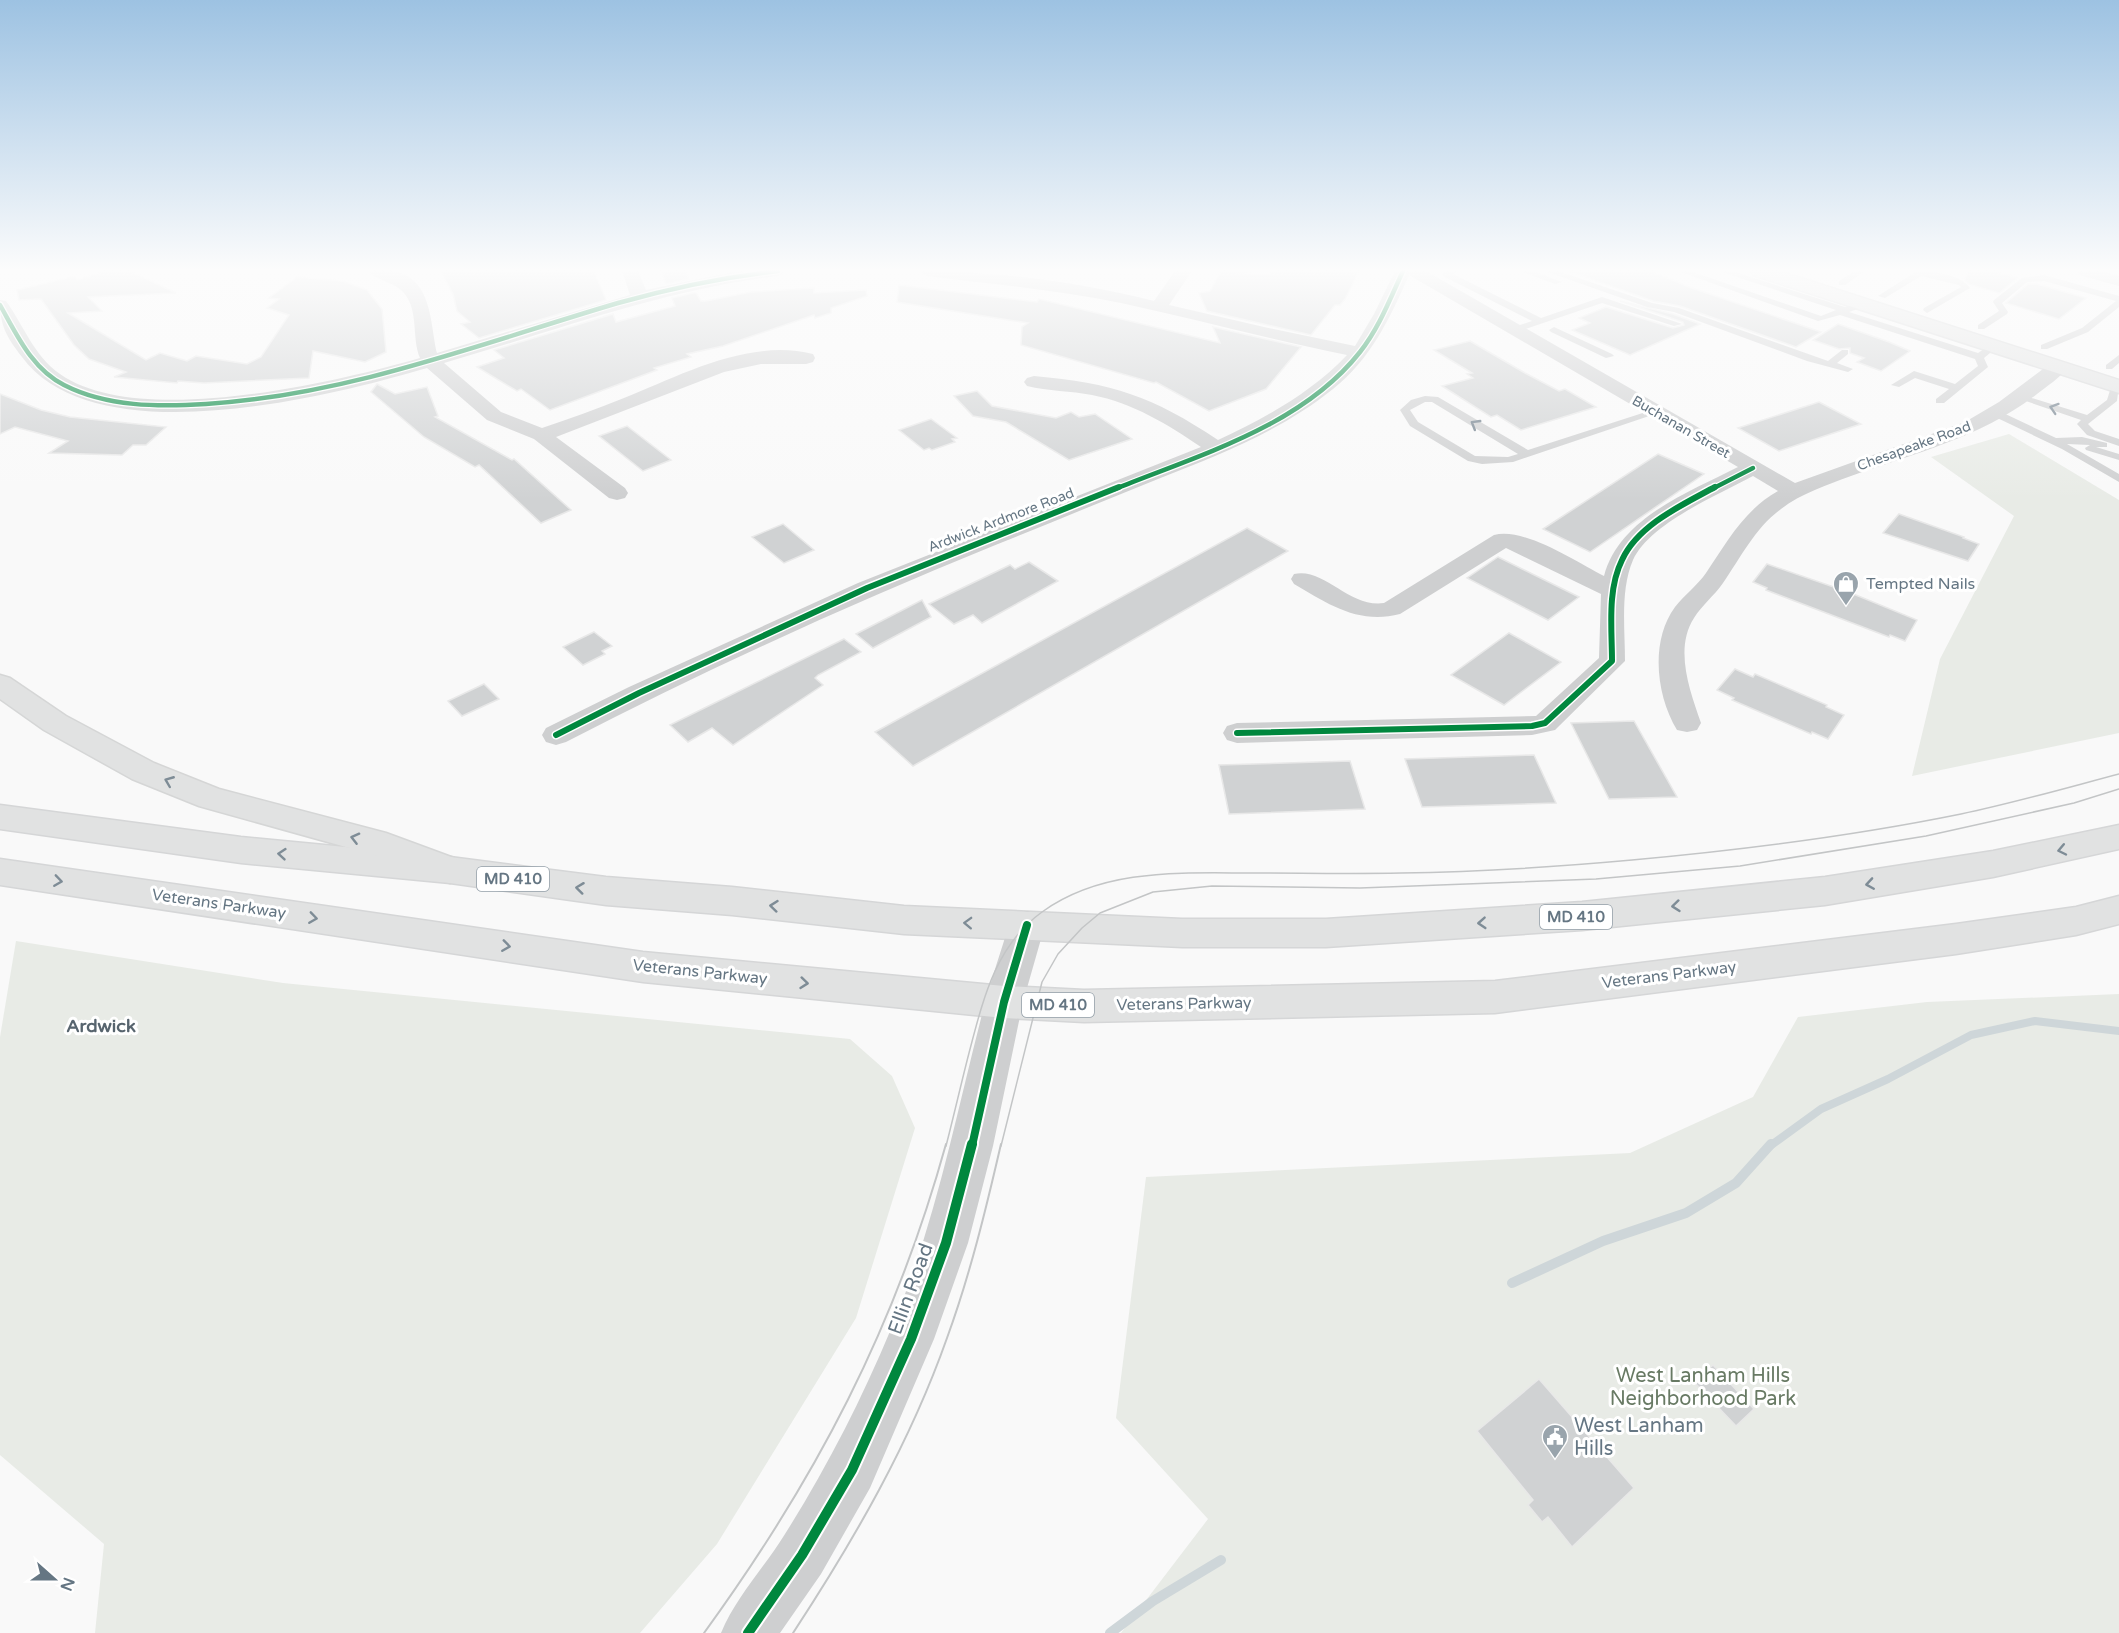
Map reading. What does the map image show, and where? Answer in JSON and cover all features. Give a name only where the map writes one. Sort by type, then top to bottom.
[{"type":"main road","points":[[1974,347],[2116,382]]},
{"type":"main road","points":[[2044,347],[2116,382]]},
{"type":"main road","points":[[0,685],[55,723],[154,776],[210,798],[386,846],[450,870]]},
{"type":"main road","name":"MD 410","points":[[0,817],[241,850],[450,870],[606,891],[732,901],[904,920],[1182,933],[1326,933],[1582,916],[1825,891],[1993,864],[2119,837]]},
{"type":"main road","name":"Veterans Parkway","points":[[0,872],[643,967],[1004,1002],[1084,1006],[1495,997],[1956,939],[2076,921],[2119,910]]},
{"type":"street","points":[[25,347],[43,371],[64,385],[114,401],[173,405],[242,402],[345,385],[479,347]]},
{"type":"street","points":[[425,347],[431,362],[494,416],[541,435],[617,493]]},
{"type":"street","points":[[1335,347],[1359,352]]},
{"type":"street","name":"Ardwick Ardmore Road","points":[[556,735],[780,626],[867,588],[1248,434],[1308,399],[1339,375],[1362,347]]},
{"type":"street","name":"Buchanan Street","points":[[1545,347],[1794,491]]},
{"type":"street","points":[[541,435],[724,366],[762,357],[806,358]]},
{"type":"street","name":"Chesapeake Road","points":[[1687,723],[1675,688],[1672,643],[1676,627],[1683,614],[1712,581],[1735,544],[1763,512],[1794,491],[1945,436],[1995,413],[2058,367]]},
{"type":"street","points":[[1034,382],[1095,388],[1130,398],[1161,412],[1217,448]]},
{"type":"street","points":[[1237,733],[1532,726],[1545,723],[1612,661],[1615,591],[1620,562],[1634,539],[1690,501],[1753,468]]},
{"type":"street","points":[[1303,579],[1351,605],[1365,610],[1382,611],[1392,609],[1502,540],[1517,542],[1615,591]]},
{"type":"street","name":"Ellin Road","points":[[748,1633],[802,1556],[852,1470],[911,1340],[946,1244],[972,1146],[1004,1002],[1027,925]]},
{"type":"lane","points":[[1555,353],[1573,347]]},
{"type":"lane","points":[[1590,347],[1609,356]]},
{"type":"lane","points":[[1782,347],[1848,369]]},
{"type":"lane","points":[[1940,401],[1983,367],[1986,351]]},
{"type":"lane","points":[[1830,364],[1845,352]]},
{"type":"lane","points":[[1896,385],[1914,374],[1956,388]]},
{"type":"lane","points":[[2116,382],[2089,419],[2082,424],[2091,433],[2119,443]]},
{"type":"lane","points":[[2019,397],[2089,419]]},
{"type":"lane","points":[[1526,454],[1434,399],[1413,402],[1405,410],[1414,424],[1472,459],[1482,461],[1509,460],[1656,412]]},
{"type":"lane","points":[[1995,413],[2066,447],[2119,479]]},
{"type":"lane","points":[[2054,441],[2082,440],[2119,455]]},
{"type":"lane","points":[[2066,447],[2081,445],[2119,455]]},
{"type":"green space","points":[[2009,434],[2119,500],[2119,733],[1912,776],[1940,659],[2014,516],[1931,457]]},
{"type":"green space","points":[[16,941],[283,983],[850,1039],[892,1076],[915,1128],[856,1318],[717,1544],[640,1633],[95,1633],[104,1544],[0,1455],[0,1037]]},
{"type":"green space","name":"West Lanham Hills Neighborhood Park","points":[[2119,994],[2119,1633],[1121,1633],[1208,1519],[1116,1418],[1146,1177],[1630,1153],[1753,1097],[1798,1017],[1927,1002]]},
{"type":"building","points":[[76,347],[125,347],[146,360],[160,353],[187,361],[196,356],[247,364],[261,357],[268,347],[386,347],[386,352],[365,362],[313,351],[309,378],[204,383],[114,377],[126,372],[89,359]]},
{"type":"building","points":[[503,347],[718,347],[687,354],[691,357],[654,368],[657,370],[550,410],[521,389],[517,391],[477,367],[504,358],[494,350]]},
{"type":"building","points":[[1029,347],[1301,347],[1266,389],[1209,411],[1154,383]]},
{"type":"building","points":[[1445,347],[1481,347],[1559,391],[1565,389],[1596,407],[1521,430],[1497,415],[1491,417],[1442,386],[1473,378],[1467,374],[1472,373],[1434,350]]},
{"type":"building","points":[[1612,347],[1648,347],[1630,355]]},
{"type":"building","points":[[1834,347],[1901,347],[1910,351],[1881,371],[1857,362],[1864,358],[1850,353],[1850,348]]},
{"type":"building","points":[[377,384],[395,394],[427,387],[438,416],[435,417],[512,460],[514,459],[571,510],[541,523],[479,465],[475,467],[424,437],[371,392]]},
{"type":"building","points":[[977,391],[992,406],[1056,418],[1071,412],[1079,417],[1095,414],[1132,439],[1069,460],[1006,422],[973,416],[954,396]]},
{"type":"building","points":[[0,394],[41,410],[70,417],[166,427],[146,445],[133,445],[122,455],[49,453],[68,441],[15,427],[0,434]]},
{"type":"building","points":[[1819,402],[1861,424],[1779,451],[1738,428]]},
{"type":"building","points":[[931,419],[957,438],[952,439],[955,442],[932,450],[929,448],[924,450],[899,430]]},
{"type":"building","points":[[627,426],[671,460],[643,471],[599,436]]},
{"type":"building","points":[[1658,454],[1704,474],[1590,552],[1543,529]]},
{"type":"building","points":[[1899,514],[1979,544],[1968,561],[1883,533]]},
{"type":"building","points":[[783,524],[814,550],[784,563],[752,537]]},
{"type":"building","points":[[1247,528],[1288,551],[913,766],[875,732]]},
{"type":"building","points":[[1498,557],[1579,597],[1548,620],[1467,578]]},
{"type":"building","points":[[1029,562],[1058,581],[982,623],[973,615],[954,624],[929,604],[1010,565],[1015,569]]},
{"type":"building","points":[[1767,564],[1851,593],[1917,620],[1905,641],[1890,635],[1889,637],[1766,590],[1767,588],[1753,582]]},
{"type":"building","points":[[922,600],[931,617],[873,648],[856,634]]},
{"type":"building","points":[[594,632],[612,646],[602,651],[605,654],[583,665],[563,647]]},
{"type":"building","points":[[1509,633],[1561,662],[1504,705],[1451,675]]},
{"type":"building","points":[[844,639],[861,652],[818,675],[815,678],[823,685],[733,745],[712,728],[688,742],[670,725]]},
{"type":"building","points":[[1735,669],[1753,677],[1755,674],[1827,705],[1826,707],[1844,715],[1828,739],[1812,732],[1811,734],[1732,700],[1734,698],[1717,690]]},
{"type":"building","points":[[484,684],[499,699],[462,716],[448,701]]},
{"type":"building","points":[[1634,721],[1677,797],[1609,799],[1571,723]]},
{"type":"building","points":[[1534,755],[1556,803],[1422,807],[1405,759]]},
{"type":"building","points":[[1350,761],[1365,809],[1229,814],[1219,765]]},
{"type":"building","points":[[1713,1365],[1754,1409],[1736,1426],[1694,1382]]},
{"type":"building","name":"West Lanham Hills","points":[[1539,1379],[1634,1488],[1572,1547],[1548,1517],[1542,1522],[1528,1505],[1533,1500],[1477,1431]]},
{"type":"waterway","points":[[1770,1146],[1821,1109],[1888,1079],[1971,1035],[2035,1021],[2119,1031]]},
{"type":"waterway","points":[[1512,1283],[1603,1241],[1686,1213],[1736,1183],[1771,1144]]},
{"type":"waterway","points":[[1110,1633],[1153,1601],[1221,1560]]},
{"type":"tram line","points":[[946,1146],[980,1013],[993,975],[1002,958],[1026,926],[1042,912],[1090,887],[1116,880],[1170,874],[1459,872],[1574,865],[1715,852],[1797,842],[1920,822],[2001,805],[2119,774]]},
{"type":"tram line","points":[[1001,1146],[1042,982],[1058,954],[1082,928],[1100,913],[1153,892],[1212,886],[1360,888],[1596,879],[1740,866],[1926,836],[2074,803],[2119,789]]},
{"type":"tram line","points":[[704,1633],[782,1518],[848,1400],[877,1339],[902,1276],[926,1212],[946,1144]]},
{"type":"tram line","points":[[793,1633],[859,1526],[916,1415],[955,1314],[970,1266],[1001,1144]]},
{"type":"cycle path","points":[[24,347],[43,370],[64,385],[109,400],[157,405],[241,402],[293,395],[395,371],[476,347]]},
{"type":"cycle path","points":[[556,735],[639,693],[867,588],[1217,448],[1256,430],[1294,408],[1329,383],[1345,369],[1364,347]]},
{"type":"cycle path","points":[[1237,733],[1532,726],[1545,723],[1612,661],[1612,611],[1615,585],[1621,561],[1629,547],[1642,533],[1679,507],[1753,468]]},
{"type":"cycle path","points":[[748,1633],[802,1555],[852,1470],[911,1339],[946,1243],[972,1146],[1004,1002],[1027,925]]},
{"type":"place","name":"Tempted Nails","points":[[1846,607]]},
{"type":"place","name":"West Lanham Hills","points":[[1555,1460]]},
{"type":"district","name":"Ardwick","points":[[101,1026]]}]
